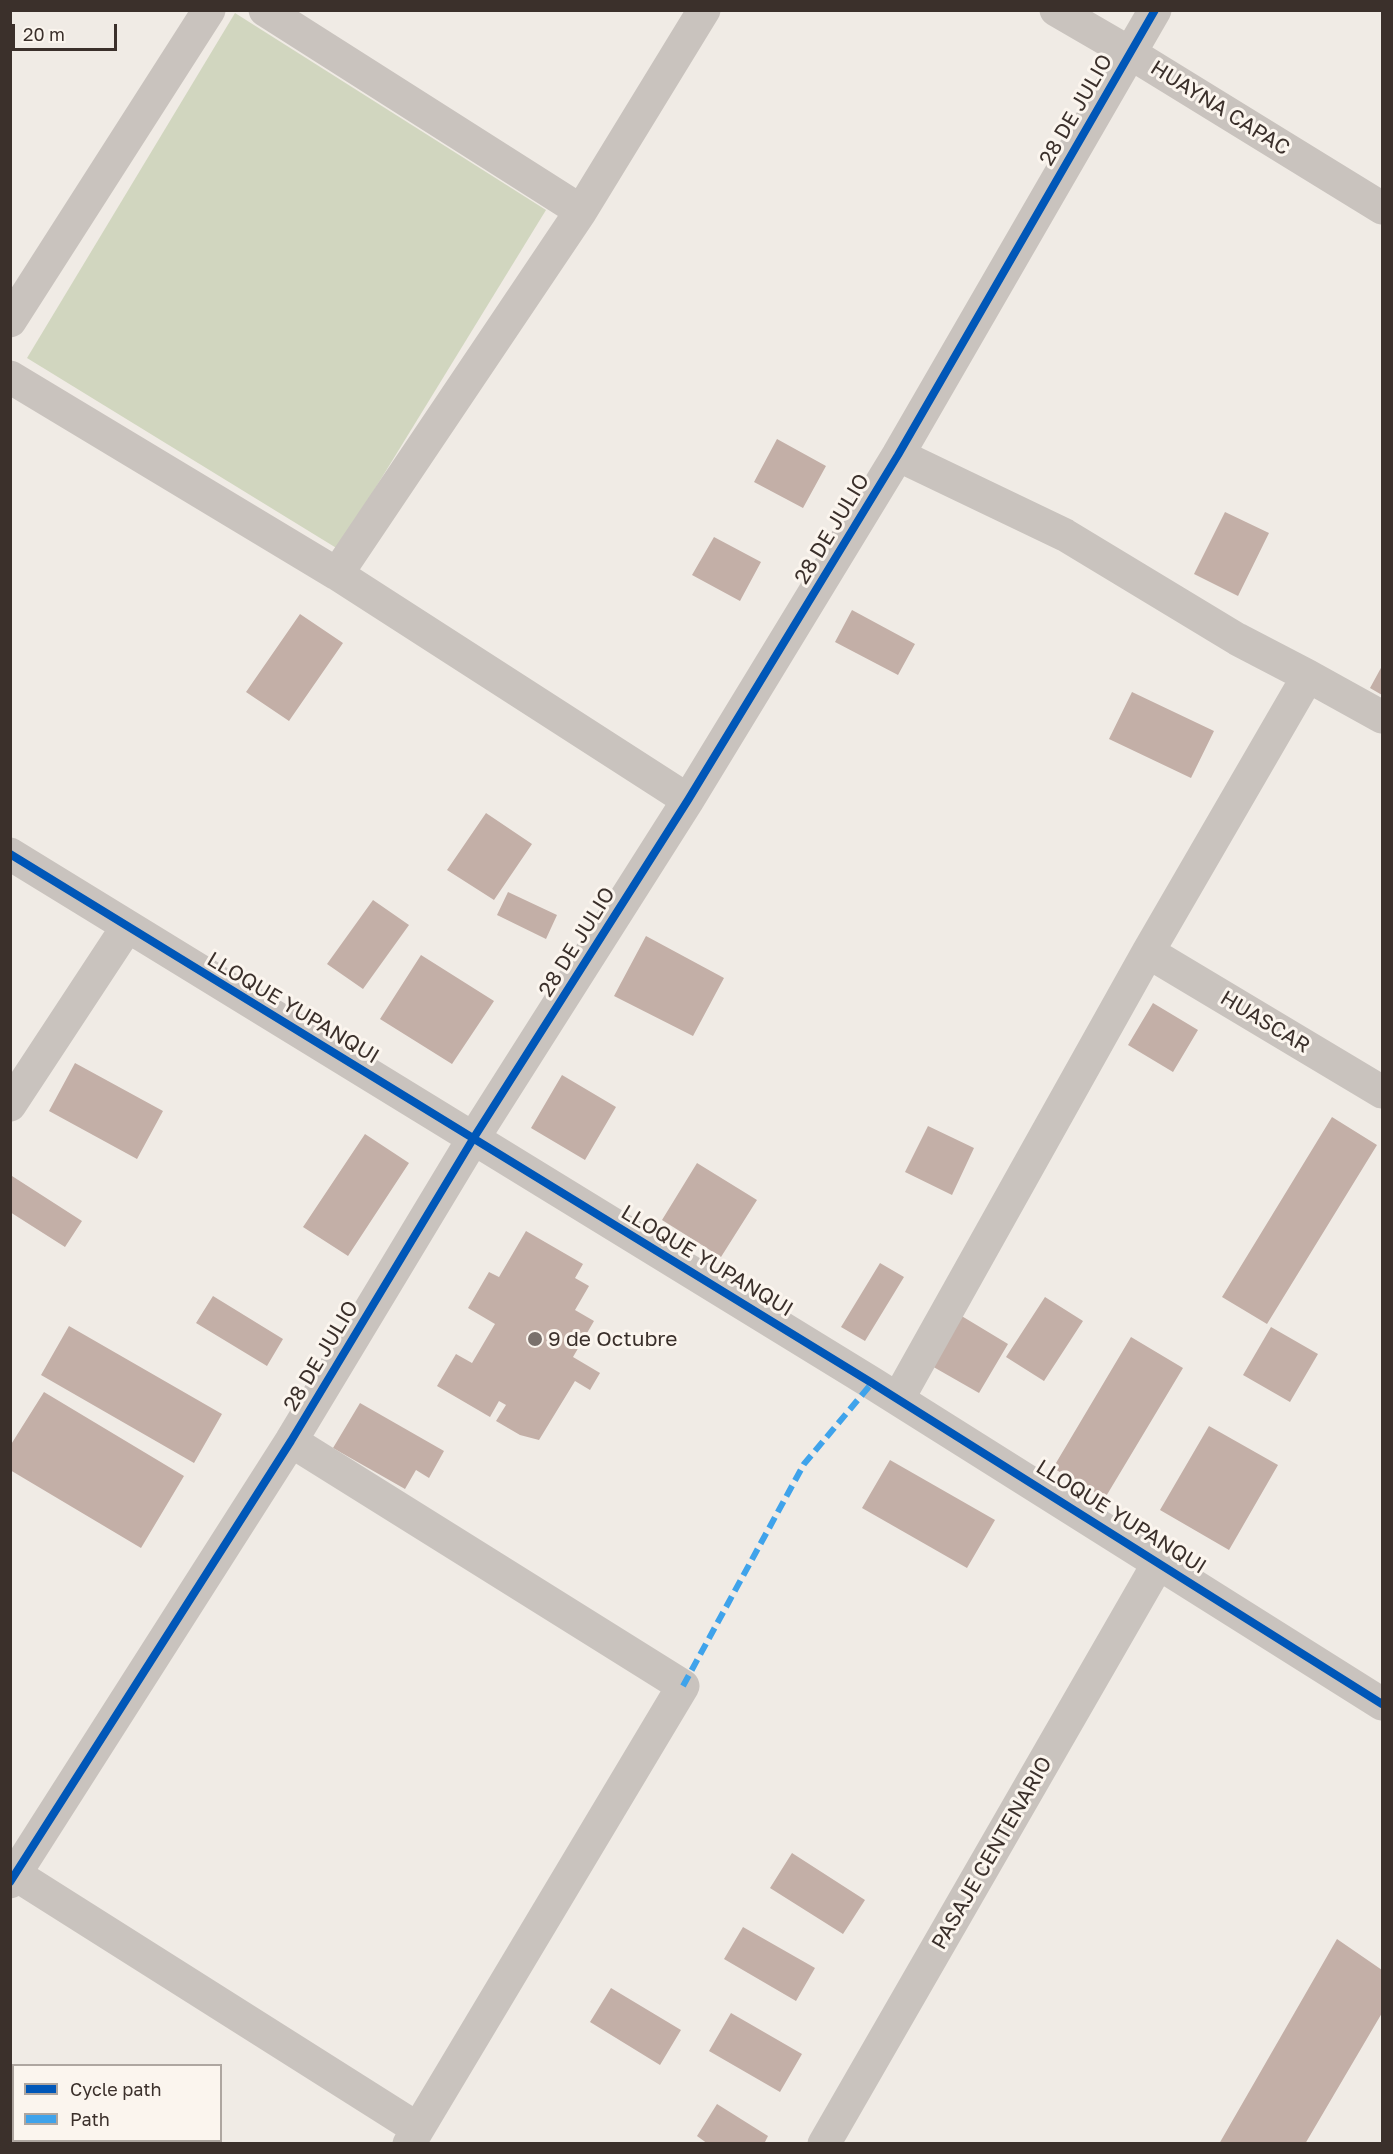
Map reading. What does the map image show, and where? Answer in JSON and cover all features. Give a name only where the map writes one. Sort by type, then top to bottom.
[{"type":"street","points":[[10,321],[209,10]]},
{"type":"street","points":[[265,10],[580,212]]},
{"type":"street","points":[[337,574],[580,212],[704,10]]},
{"type":"street","name":"HUAYNA CAPAC","points":[[1056,10],[1383,208]]},
{"type":"street","name":"28 DE JULIO","points":[[12,1876],[291,1441],[473,1139],[688,800],[898,455],[1155,10]]},
{"type":"street","points":[[10,377],[337,574],[688,800]]},
{"type":"street","points":[[898,455],[1065,535],[1227,633],[1383,717]]},
{"type":"street","points":[[898,1399],[1148,952],[1308,676]]},
{"type":"street","name":"LLOQUE YUPANQUI","points":[[10,854],[898,1399],[1383,1704]]},
{"type":"street","points":[[10,1105],[127,927]]},
{"type":"street","name":"HUASCAR","points":[[1148,952],[1383,1092]]},
{"type":"street","points":[[12,1876],[414,2136],[683,1686],[291,1441]]},
{"type":"street","name":"PASAJE CENTENARIO","points":[[824,2144],[1160,1562]]},
{"type":"green space","points":[[235,13],[546,210],[338,549],[27,358]]},
{"type":"building","points":[[777,439],[826,466],[803,508],[754,482]]},
{"type":"building","points":[[1225,512],[1269,533],[1238,596],[1194,574]]},
{"type":"building","points":[[714,537],[761,562],[740,601],[692,575]]},
{"type":"building","points":[[852,610],[915,644],[898,675],[835,642]]},
{"type":"building","points":[[300,614],[343,643],[289,721],[246,692]]},
{"type":"building","points":[[1382,666],[1382,695],[1370,688]]},
{"type":"building","points":[[1132,692],[1214,731],[1191,778],[1109,739]]},
{"type":"building","points":[[486,813],[532,844],[494,900],[447,870]]},
{"type":"building","points":[[508,892],[557,915],[546,939],[497,915]]},
{"type":"building","points":[[373,900],[409,925],[363,989],[327,964]]},
{"type":"building","points":[[646,936],[724,978],[693,1036],[614,996]]},
{"type":"building","points":[[421,955],[494,1001],[452,1064],[380,1019]]},
{"type":"building","points":[[1153,1003],[1198,1030],[1173,1072],[1128,1045]]},
{"type":"building","points":[[75,1063],[163,1111],[137,1159],[49,1111]]},
{"type":"building","points":[[562,1075],[616,1107],[585,1160],[531,1128]]},
{"type":"building","points":[[1332,1117],[1377,1145],[1267,1324],[1222,1297]]},
{"type":"building","points":[[928,1126],[974,1148],[952,1195],[905,1172]]},
{"type":"building","points":[[365,1134],[409,1163],[348,1256],[303,1227]]},
{"type":"building","points":[[697,1163],[757,1200],[721,1257],[662,1220]]},
{"type":"building","points":[[12,1176],[82,1221],[65,1247],[10,1212]]},
{"type":"building","name":"9 de Octubre","points":[[526,1231],[583,1264],[575,1278],[589,1286],[575,1310],[594,1321],[573,1357],[600,1373],[590,1390],[575,1381],[539,1440],[520,1435],[496,1421],[506,1405],[499,1401],[490,1417],[437,1386],[456,1354],[472,1363],[495,1324],[468,1308],[489,1272],[499,1277]]},
{"type":"building","points":[[880,1263],[904,1277],[865,1341],[841,1327]]},
{"type":"building","points":[[213,1296],[283,1339],[267,1366],[196,1323]]},
{"type":"building","points":[[1045,1297],[1083,1321],[1044,1381],[1006,1357]]},
{"type":"building","points":[[960,1315],[1008,1344],[979,1393],[930,1365]]},
{"type":"building","points":[[69,1326],[222,1414],[194,1463],[41,1375]]},
{"type":"building","points":[[1271,1327],[1318,1354],[1290,1402],[1243,1375]]},
{"type":"building","points":[[1131,1337],[1183,1368],[1105,1498],[1053,1468]]},
{"type":"building","points":[[44,1392],[184,1476],[141,1548],[10,1470],[10,1446]]},
{"type":"building","points":[[360,1403],[444,1451],[429,1478],[416,1470],[405,1489],[333,1448]]},
{"type":"building","points":[[1209,1426],[1278,1465],[1229,1550],[1160,1510]]},
{"type":"building","points":[[890,1460],[995,1520],[967,1568],[862,1508]]},
{"type":"building","points":[[792,1853],[865,1900],[843,1934],[770,1888]]},
{"type":"building","points":[[743,1927],[815,1968],[796,2001],[724,1959]]},
{"type":"building","points":[[1337,1939],[1382,1970],[1382,2013],[1305,2144],[1219,2144]]},
{"type":"building","points":[[611,1988],[681,2030],[660,2065],[590,2022]]},
{"type":"building","points":[[731,2013],[802,2054],[780,2092],[709,2051]]},
{"type":"building","points":[[717,2104],[768,2136],[764,2144],[708,2144],[697,2136]]},
{"type":"marked path","points":[[683,1686],[804,1464],[872,1383]]},
{"type":"cycle path","points":[[10,1882],[291,1441],[473,1139],[688,800],[898,455],[1155,10]]},
{"type":"cycle path","points":[[10,854],[872,1383],[1382,1704]]},
{"type":"place","name":"9 de Octubre","points":[[535,1339]]}]
